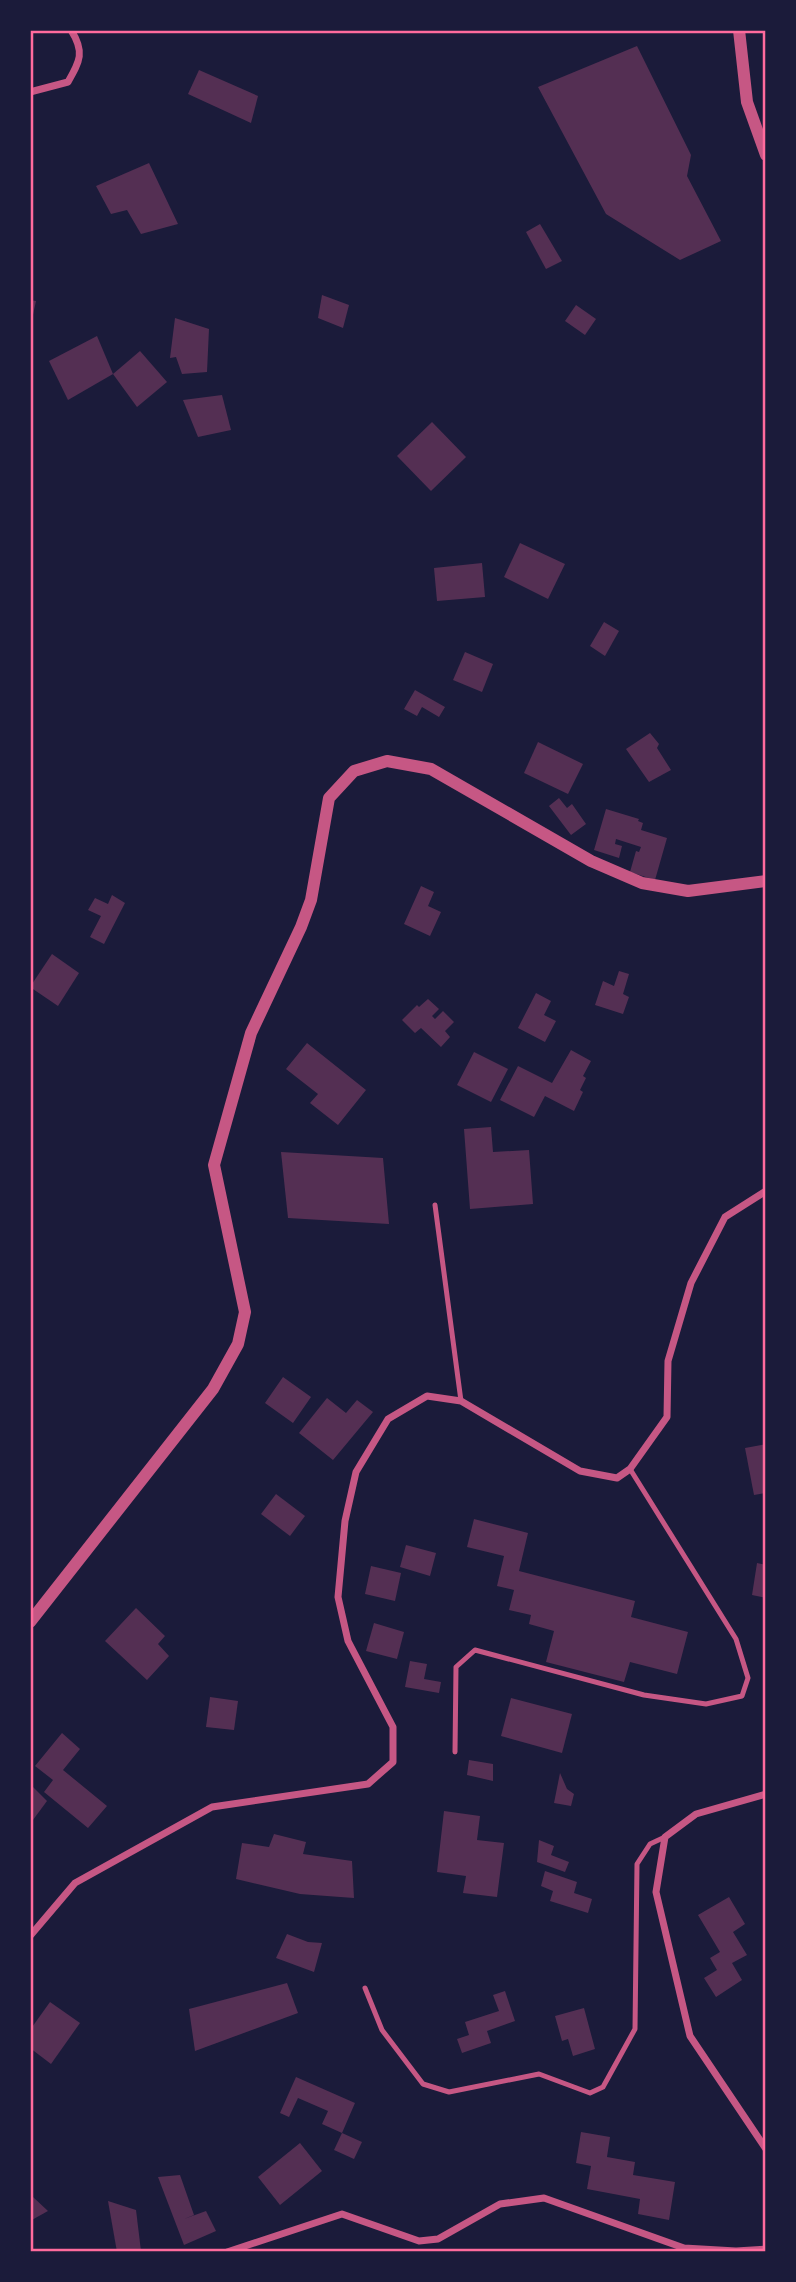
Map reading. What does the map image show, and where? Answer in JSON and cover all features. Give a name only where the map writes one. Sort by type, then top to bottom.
[{"type":"street","points":[[30,92],[68,82],[80,61],[78,42],[71,30]]},
{"type":"street","points":[[739,30],[747,102],[766,155]]},
{"type":"street","points":[[30,1622],[213,1388],[237,1344],[245,1312],[214,1165],[251,1033],[311,900],[329,798],[354,771],[387,761],[431,769],[591,861],[642,883],[688,891],[766,881]]},
{"type":"street","points":[[30,1936],[75,1883],[212,1807],[368,1784],[393,1762],[393,1727],[348,1641],[338,1597],[345,1521],[356,1472],[388,1419],[427,1396],[461,1401],[580,1471],[617,1478],[630,1469],[667,1417],[668,1361],[691,1283],[725,1217],[766,1191]]},
{"type":"street","points":[[766,1794],[696,1814],[665,1837],[656,1892],[690,2036],[766,2149]]},
{"type":"street","points":[[227,2252],[342,2214],[419,2241],[438,2239],[500,2204],[544,2198],[684,2248],[736,2251],[766,2249]]},
{"type":"lane","points":[[435,1205],[461,1401]]},
{"type":"lane","points":[[455,1752],[456,1667],[475,1650],[644,1695],[706,1704],[741,1696],[748,1678],[736,1639],[630,1469]]},
{"type":"lane","points":[[365,1988],[382,2030],[423,2084],[449,2092],[539,2074],[590,2093],[603,2087],[635,2029],[637,1864],[650,1844],[665,1837]]},
{"type":"building","points":[[637,46],[691,155],[687,176],[721,241],[680,260],[606,214],[538,87]]},
{"type":"building","points":[[199,70],[258,96],[251,123],[188,94]]},
{"type":"building","points":[[149,163],[178,224],[141,234],[127,210],[111,214],[96,186]]},
{"type":"building","points":[[540,224],[562,261],[546,269],[526,232]]},
{"type":"building","points":[[322,295],[349,305],[343,328],[318,318]]},
{"type":"building","points":[[30,300],[36,301],[31,324],[30,324]]},
{"type":"building","points":[[576,305],[596,319],[585,335],[565,321]]},
{"type":"building","points":[[175,318],[209,329],[207,372],[182,374],[176,357],[170,358]]},
{"type":"building","points":[[97,336],[113,374],[68,400],[49,361]]},
{"type":"building","points":[[140,351],[167,382],[137,407],[113,374]]},
{"type":"building","points":[[222,395],[231,430],[198,437],[183,400]]},
{"type":"building","points":[[432,422],[466,457],[431,491],[397,456]]},
{"type":"building","points":[[520,543],[565,564],[548,599],[504,577]]},
{"type":"building","points":[[482,563],[485,597],[437,601],[434,568]]},
{"type":"building","points":[[604,622],[619,631],[605,656],[590,646]]},
{"type":"building","points":[[465,652],[493,664],[482,692],[453,680]]},
{"type":"building","points":[[415,690],[445,707],[439,717],[422,707],[417,716],[404,709]]},
{"type":"building","points":[[650,733],[659,744],[657,748],[671,770],[649,782],[626,749]]},
{"type":"building","points":[[538,742],[583,764],[568,794],[524,773]]},
{"type":"building","points":[[559,798],[567,808],[572,804],[586,824],[571,835],[549,806]]},
{"type":"building","points":[[606,809],[639,819],[638,821],[643,823],[641,830],[667,838],[655,880],[630,872],[636,851],[639,852],[641,847],[616,839],[615,844],[622,846],[619,858],[594,850]]},
{"type":"building","points":[[421,886],[434,892],[428,906],[441,912],[430,936],[404,924]]},
{"type":"building","points":[[112,895],[125,903],[104,944],[90,937],[101,916],[88,910],[95,898],[108,904]]},
{"type":"building","points":[[52,954],[79,973],[58,1006],[30,987]]},
{"type":"building","points":[[619,971],[629,974],[623,994],[629,997],[623,1014],[595,1005],[603,981],[614,986]]},
{"type":"building","points":[[536,993],[551,1001],[544,1015],[556,1021],[545,1042],[518,1028]]},
{"type":"building","points":[[428,999],[439,1009],[432,1016],[435,1019],[443,1011],[454,1022],[445,1031],[450,1037],[441,1047],[421,1028],[415,1033],[402,1020],[417,1005],[419,1007]]},
{"type":"building","points":[[307,1043],[366,1090],[338,1125],[310,1103],[318,1094],[286,1069]]},
{"type":"building","points":[[571,1050],[591,1061],[583,1076],[586,1078],[580,1090],[583,1092],[574,1111],[545,1096],[534,1117],[500,1100],[518,1066],[552,1083]]},
{"type":"building","points":[[474,1052],[508,1069],[491,1102],[457,1085]]},
{"type":"building","points":[[491,1127],[493,1152],[529,1150],[533,1204],[470,1209],[464,1129]]},
{"type":"building","points":[[281,1152],[383,1158],[389,1224],[288,1218]]},
{"type":"building","points":[[283,1377],[311,1397],[293,1423],[265,1403]]},
{"type":"building","points":[[327,1398],[346,1413],[357,1400],[373,1412],[333,1460],[299,1433]]},
{"type":"building","points":[[766,1444],[766,1493],[754,1495],[745,1448]]},
{"type":"building","points":[[276,1494],[305,1516],[290,1536],[261,1514]]},
{"type":"building","points":[[474,1519],[528,1533],[519,1571],[635,1601],[631,1617],[688,1632],[677,1674],[630,1662],[624,1682],[546,1662],[554,1631],[529,1624],[531,1615],[509,1610],[514,1590],[497,1586],[504,1556],[467,1547]]},
{"type":"building","points":[[406,1545],[436,1553],[430,1576],[400,1567]]},
{"type":"building","points":[[757,1563],[766,1565],[766,1598],[752,1595]]},
{"type":"building","points":[[371,1566],[401,1573],[395,1601],[365,1594]]},
{"type":"building","points":[[136,1608],[165,1636],[158,1644],[169,1656],[147,1680],[105,1641]]},
{"type":"building","points":[[374,1623],[404,1632],[397,1659],[366,1651]]},
{"type":"building","points":[[410,1661],[427,1664],[424,1679],[441,1682],[439,1693],[405,1687]]},
{"type":"building","points":[[210,1697],[238,1701],[234,1730],[206,1727]]},
{"type":"building","points":[[511,1698],[572,1714],[562,1753],[501,1736]]},
{"type":"building","points":[[62,1733],[80,1749],[63,1770],[107,1806],[88,1828],[44,1792],[53,1780],[35,1766]]},
{"type":"building","points":[[469,1760],[493,1764],[493,1781],[467,1775]]},
{"type":"building","points":[[560,1773],[567,1789],[574,1794],[571,1806],[554,1803]]},
{"type":"building","points":[[30,1784],[47,1801],[30,1824]]},
{"type":"building","points":[[444,1811],[480,1816],[477,1840],[504,1843],[497,1897],[463,1893],[466,1876],[437,1872]]},
{"type":"building","points":[[274,1834],[306,1842],[303,1854],[352,1861],[354,1898],[300,1894],[236,1879],[242,1843],[269,1847]]},
{"type":"building","points":[[539,1840],[554,1846],[551,1855],[569,1862],[565,1872],[537,1862]]},
{"type":"building","points":[[545,1871],[577,1882],[574,1893],[592,1899],[588,1913],[550,1901],[553,1891],[541,1886]]},
{"type":"building","points":[[729,1897],[745,1924],[733,1932],[747,1955],[732,1963],[742,1980],[716,1997],[704,1978],[717,1970],[710,1958],[720,1952],[698,1915]]},
{"type":"building","points":[[287,1934],[308,1942],[322,1943],[314,1972],[276,1958]]},
{"type":"building","points":[[287,1983],[298,2013],[195,2051],[189,2009]]},
{"type":"building","points":[[505,1991],[515,2021],[487,2031],[491,2043],[462,2053],[457,2039],[469,2035],[465,2022],[499,2011],[493,1995]]},
{"type":"building","points":[[50,2002],[80,2023],[51,2064],[30,2048],[30,2030]]},
{"type":"building","points":[[584,2008],[595,2049],[573,2056],[568,2039],[562,2041],[555,2016]]},
{"type":"building","points":[[296,2077],[355,2103],[342,2133],[322,2124],[328,2111],[298,2098],[289,2117],[280,2113]]},
{"type":"building","points":[[581,2132],[610,2137],[607,2157],[635,2162],[633,2175],[675,2182],[669,2220],[638,2214],[640,2199],[587,2189],[591,2166],[576,2163]]},
{"type":"building","points":[[342,2133],[362,2142],[354,2159],[334,2150]]},
{"type":"building","points":[[300,2143],[322,2171],[280,2205],[258,2177]]},
{"type":"building","points":[[180,2175],[194,2215],[184,2219],[206,2211],[216,2231],[184,2245],[158,2177]]},
{"type":"building","points":[[33,2197],[48,2211],[30,2221],[30,2199]]},
{"type":"building","points":[[108,2201],[136,2210],[141,2251],[117,2252]]}]
